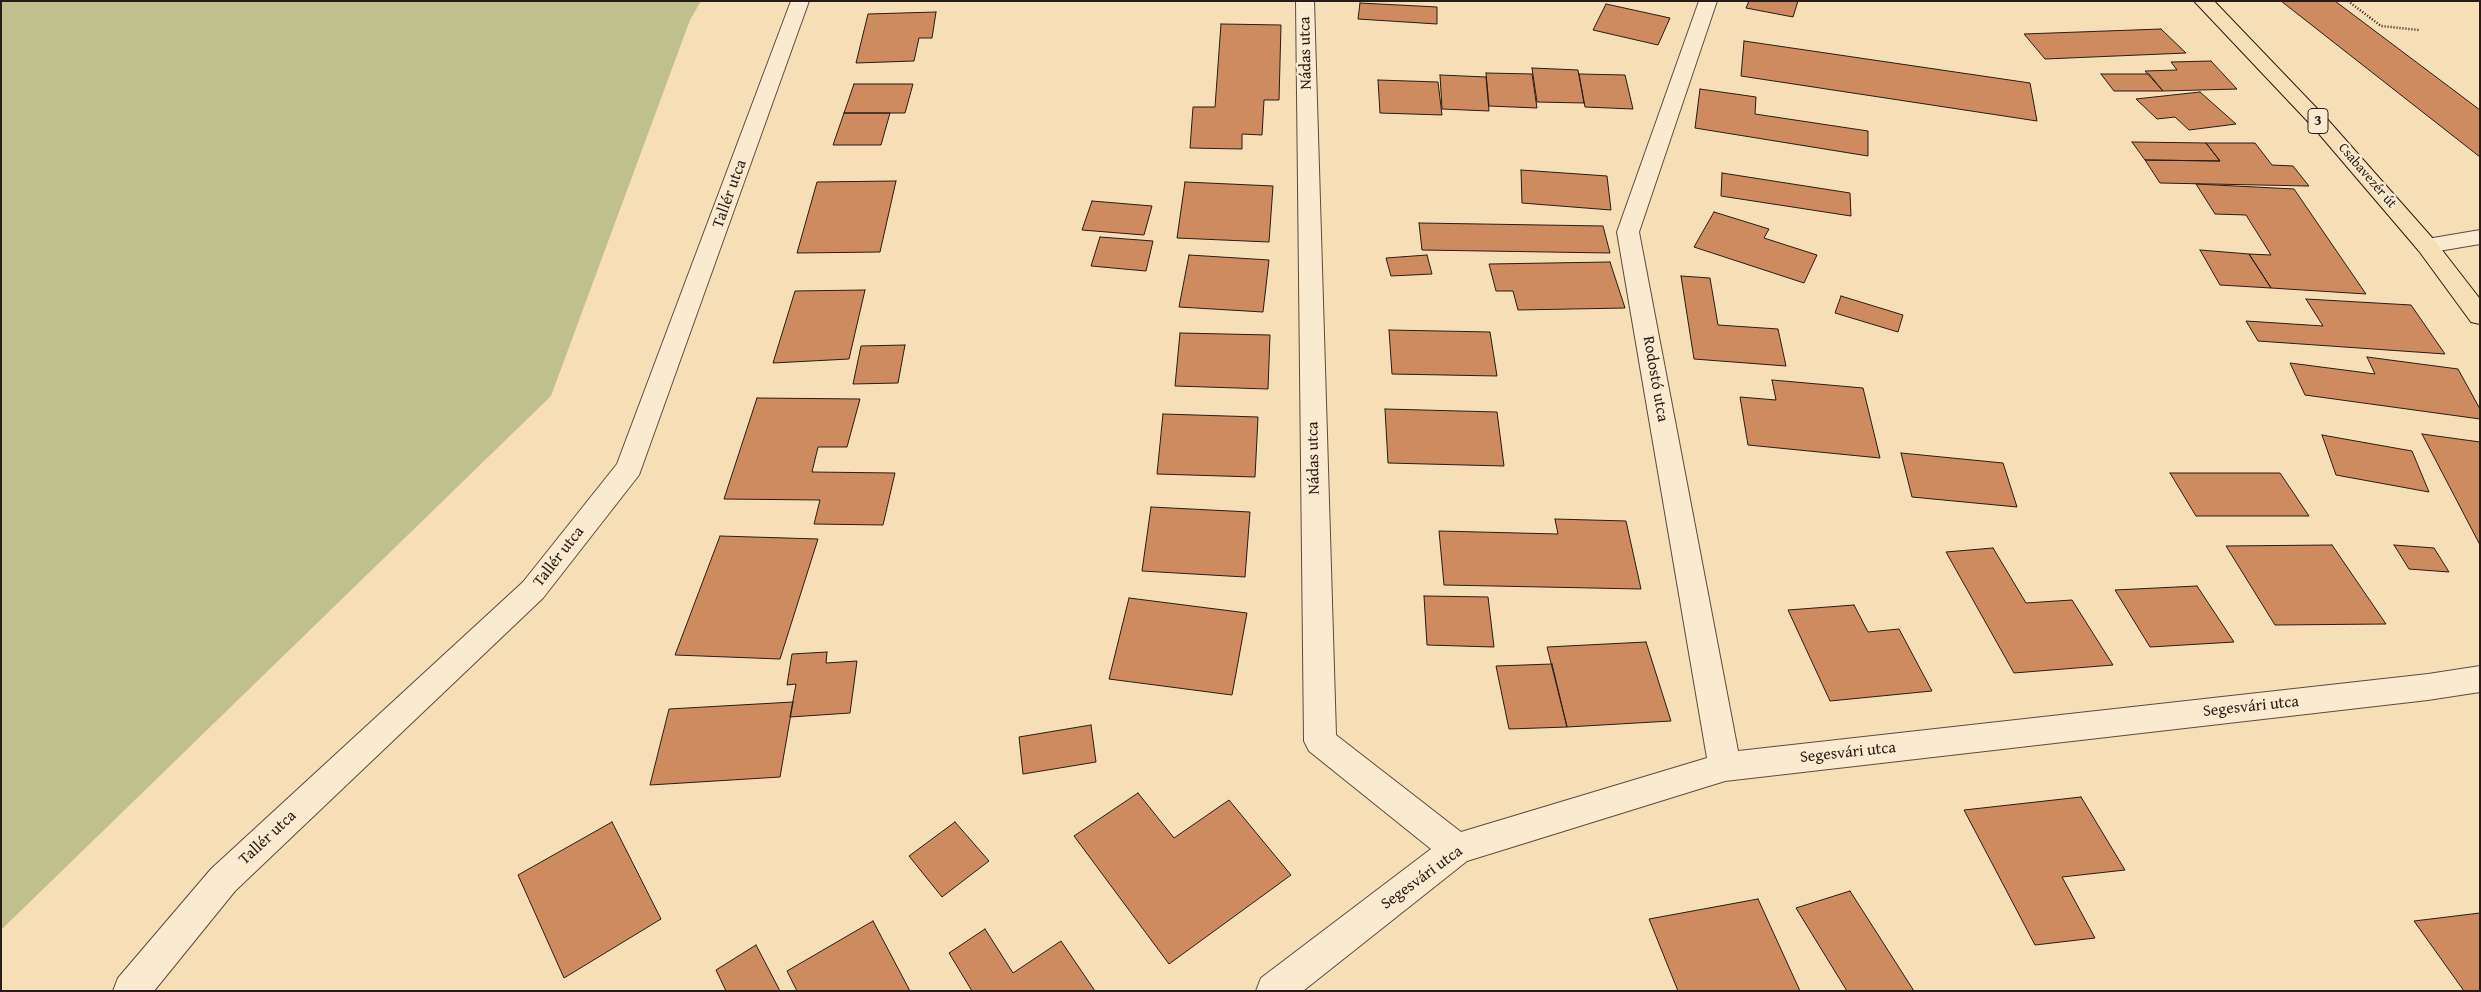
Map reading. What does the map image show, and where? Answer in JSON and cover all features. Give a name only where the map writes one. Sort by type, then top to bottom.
[{"type":"main road","name":"Csabavezér út","points":[[2203,1],[2321,124],[2428,246],[2480,316]]},
{"type":"street","name":"Tallér utca","points":[[131,991],[224,880],[533,590],[629,468],[800,1]]},
{"type":"street","name":"Nádas utca","points":[[1305,1],[1320,741],[1456,849]]},
{"type":"street","name":"Rodostó utca","points":[[1708,1],[1628,232],[1725,767]]},
{"type":"street","points":[[2428,246],[2480,237]]},
{"type":"street","name":"Segesvári utca","points":[[1274,991],[1456,849],[1725,767],[2428,687],[2480,679]]},
{"type":"path","points":[[2348,1],[2381,26],[2419,30]]},
{"type":"green space","points":[[1,1],[701,1],[690,20],[551,396],[1,930]]},
{"type":"building","points":[[1749,1],[1798,1],[1793,17],[1746,8]]},
{"type":"building","points":[[2281,1],[2335,1],[2480,110],[2480,157]]},
{"type":"building","points":[[1360,3],[1437,7],[1437,24],[1358,19]]},
{"type":"building","points":[[1606,4],[1670,18],[1658,45],[1593,30]]},
{"type":"building","points":[[936,12],[932,38],[919,38],[914,61],[856,63],[868,14]]},
{"type":"building","points":[[1221,24],[1281,25],[1279,100],[1264,100],[1262,135],[1242,134],[1242,149],[1190,148],[1193,107],[1215,107]]},
{"type":"building","points":[[2161,29],[2186,53],[2045,59],[2024,34]]},
{"type":"building","points":[[1744,41],[2030,83],[2037,121],[1741,76]]},
{"type":"building","points":[[2211,61],[2237,89],[2163,91],[2145,71],[2177,70],[2171,62]]},
{"type":"building","points":[[1532,68],[1578,70],[1584,103],[1537,102]]},
{"type":"building","points":[[1486,73],[1532,74],[1537,108],[1489,106]]},
{"type":"building","points":[[1579,74],[1625,75],[1633,109],[1585,107]]},
{"type":"building","points":[[2101,74],[2149,74],[2163,91],[2114,91]]},
{"type":"building","points":[[1440,75],[1486,77],[1489,111],[1442,109]]},
{"type":"building","points":[[1378,80],[1438,82],[1442,115],[1380,113]]},
{"type":"building","points":[[854,84],[913,84],[905,113],[844,113]]},
{"type":"building","points":[[1700,89],[1756,97],[1755,114],[1868,131],[1868,156],[1695,128]]},
{"type":"building","points":[[2200,92],[2236,124],[2189,130],[2175,117],[2157,119],[2136,99]]},
{"type":"building","points":[[844,113],[890,113],[881,145],[833,145]]},
{"type":"building","points":[[2132,142],[2206,143],[2220,161],[2145,160]]},
{"type":"building","points":[[2206,143],[2255,143],[2272,165],[2293,166],[2309,186],[2160,183],[2145,160],[2220,161]]},
{"type":"building","points":[[1521,170],[1607,176],[1611,210],[1522,203]]},
{"type":"building","points":[[1722,173],[1850,193],[1851,216],[1721,196]]},
{"type":"building","points":[[896,181],[880,252],[797,253],[817,182]]},
{"type":"building","points":[[1185,182],[1273,186],[1269,242],[1177,238]]},
{"type":"building","points":[[2196,184],[2294,189],[2366,294],[2271,288],[2249,254],[2271,255],[2246,215],[2215,214]]},
{"type":"building","points":[[1092,201],[1152,206],[1144,235],[1082,230]]},
{"type":"building","points":[[1714,212],[1769,229],[1764,238],[1817,255],[1804,283],[1694,247]]},
{"type":"building","points":[[1419,223],[1603,226],[1610,253],[1422,250]]},
{"type":"building","points":[[1100,237],[1153,241],[1146,271],[1091,266]]},
{"type":"building","points":[[2200,250],[2249,254],[2271,288],[2220,285]]},
{"type":"building","points":[[1189,255],[1269,260],[1263,312],[1179,307]]},
{"type":"building","points":[[1427,255],[1432,274],[1391,276],[1386,258]]},
{"type":"building","points":[[1610,262],[1625,308],[1518,310],[1513,291],[1496,291],[1489,264]]},
{"type":"building","points":[[1681,276],[1710,278],[1718,325],[1778,329],[1786,366],[1694,359]]},
{"type":"building","points":[[865,290],[849,359],[773,363],[795,291]]},
{"type":"building","points":[[1841,296],[1903,315],[1898,332],[1835,313]]},
{"type":"building","points":[[2306,299],[2411,305],[2445,354],[2258,341],[2246,321],[2323,326]]},
{"type":"building","points":[[1389,330],[1490,332],[1497,376],[1392,374]]},
{"type":"building","points":[[1180,333],[1270,335],[1268,389],[1175,386]]},
{"type":"building","points":[[905,345],[898,383],[853,384],[861,346]]},
{"type":"building","points":[[2367,357],[2458,369],[2480,409],[2480,419],[2305,395],[2290,363],[2375,374]]},
{"type":"building","points":[[1772,380],[1863,388],[1880,458],[1748,445],[1740,397],[1776,400]]},
{"type":"building","points":[[757,398],[860,399],[847,447],[818,447],[812,472],[895,473],[883,525],[814,524],[820,500],[724,499]]},
{"type":"building","points":[[1385,409],[1497,412],[1504,466],[1388,463]]},
{"type":"building","points":[[1163,414],[1258,417],[1255,477],[1157,474]]},
{"type":"building","points":[[2422,434],[2480,442],[2480,545]]},
{"type":"building","points":[[2322,435],[2412,451],[2429,492],[2336,475]]},
{"type":"building","points":[[1901,453],[2003,463],[2017,507],[1912,497]]},
{"type":"building","points":[[2170,473],[2280,473],[2309,516],[2196,516]]},
{"type":"building","points":[[1151,507],[1250,512],[1245,577],[1142,571]]},
{"type":"building","points":[[1555,519],[1626,521],[1641,589],[1444,585],[1439,531],[1558,534]]},
{"type":"building","points":[[720,536],[818,539],[780,659],[675,655]]},
{"type":"building","points":[[2332,545],[2386,624],[2275,625],[2226,546]]},
{"type":"building","points":[[2394,545],[2434,548],[2449,572],[2409,569]]},
{"type":"building","points":[[1993,548],[2026,603],[2072,600],[2113,665],[2014,673],[1946,552]]},
{"type":"building","points":[[2197,586],[2234,642],[2150,647],[2115,590]]},
{"type":"building","points":[[1424,596],[1488,597],[1494,647],[1427,645]]},
{"type":"building","points":[[1129,598],[1247,613],[1232,695],[1109,679]]},
{"type":"building","points":[[1854,605],[1868,632],[1899,629],[1932,691],[1830,701],[1788,610]]},
{"type":"building","points":[[1646,642],[1671,721],[1567,727],[1547,647]]},
{"type":"building","points":[[827,652],[826,663],[857,661],[850,713],[790,717],[796,684],[787,685],[792,654]]},
{"type":"building","points":[[1552,664],[1567,727],[1509,729],[1496,666]]},
{"type":"building","points":[[793,702],[780,777],[650,785],[669,709]]},
{"type":"building","points":[[1091,725],[1096,762],[1023,774],[1019,737]]},
{"type":"building","points":[[1138,793],[1174,838],[1229,800],[1291,875],[1169,964],[1074,836]]},
{"type":"building","points":[[2081,797],[2125,870],[2062,877],[2095,938],[2035,945],[1964,810]]},
{"type":"building","points":[[612,822],[661,919],[564,978],[518,875]]},
{"type":"building","points":[[955,822],[989,861],[942,897],[909,856]]},
{"type":"building","points":[[1850,891],[1914,991],[1847,991],[1796,908]]},
{"type":"building","points":[[1758,899],[1800,991],[1678,991],[1649,919]]},
{"type":"building","points":[[2480,913],[2480,991],[2464,991],[2414,921]]},
{"type":"building","points":[[873,921],[910,991],[797,991],[787,971]]},
{"type":"building","points":[[985,929],[1013,973],[1061,941],[1095,991],[972,991],[949,953]]},
{"type":"building","points":[[756,945],[780,991],[726,991],[716,970]]}]
